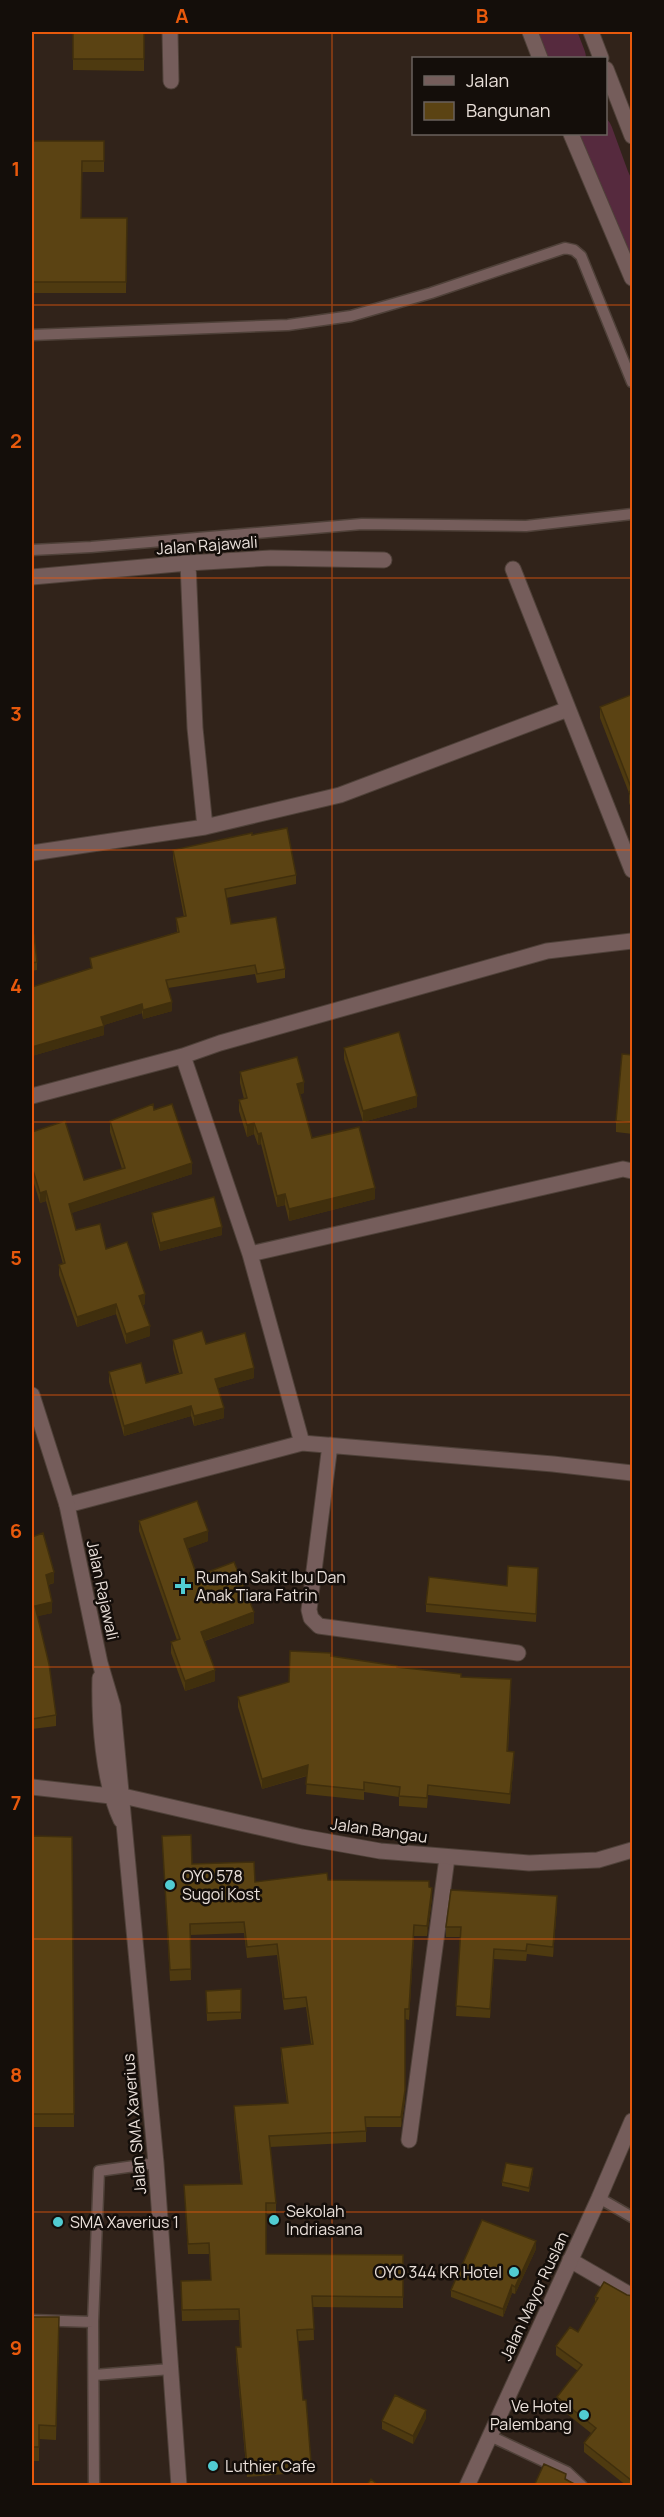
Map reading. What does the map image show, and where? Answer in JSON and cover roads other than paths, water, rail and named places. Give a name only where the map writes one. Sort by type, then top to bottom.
[{"type":"street","points":[[170,32],[171,81]]},
{"type":"street","points":[[530,32],[540,57]]},
{"type":"street","points":[[591,32],[602,57]]},
{"type":"street","points":[[607,71],[633,136]]},
{"type":"street","points":[[571,135],[633,278]]},
{"type":"street","name":"Jalan Rajawali","points":[[32,577],[271,558],[384,560]]},
{"type":"street","points":[[188,563],[195,728],[205,827]]},
{"type":"street","points":[[513,569],[633,870]]},
{"type":"street","points":[[32,853],[205,827],[339,795],[568,709]]},
{"type":"street","points":[[32,1096],[183,1056],[220,1043],[547,951],[633,941]]},
{"type":"street","points":[[183,1056],[250,1254],[303,1443]]},
{"type":"street","points":[[250,1254],[623,1169],[633,1170]]},
{"type":"street","name":"Jalan Rajawali","points":[[32,1395],[67,1504],[100,1663],[99,1710],[117,1796]]},
{"type":"street","points":[[67,1504],[303,1443],[633,1473]]},
{"type":"street","points":[[330,1445],[309,1610],[311,1618],[320,1626],[518,1653]]},
{"type":"street","name":"Jalan Bangau","points":[[32,1787],[117,1796],[303,1837],[380,1851],[529,1863],[598,1860],[633,1850]]},
{"type":"street","name":"Jalan SMA Xaverius","points":[[117,1796],[126,1832],[156,2163],[179,2486]]},
{"type":"street","points":[[409,2140],[447,1858]]},
{"type":"street","name":"Jalan Mayor Ruslan","points":[[467,2486],[633,2121]]},
{"type":"street","points":[[570,2260],[633,2296]]},
{"type":"lane","points":[[32,335],[288,325],[351,316],[431,293],[565,248],[574,250],[580,256],[633,382]]},
{"type":"lane","points":[[32,550],[362,524],[526,526],[633,514]]},
{"type":"lane","points":[[82,2486],[94,2485],[93,2322],[99,2171],[156,2163]]},
{"type":"lane","points":[[599,2198],[633,2217]]},
{"type":"lane","points":[[32,2320],[93,2322]]},
{"type":"lane","points":[[94,2375],[171,2369]]},
{"type":"lane","points":[[490,2436],[567,2472],[582,2486]]},
{"type":"waterway","points":[[555,32],[565,57]]},
{"type":"waterway","points":[[592,135],[632,232]]},
{"type":"place","name":"Rumah Sakit Ibu Dan Anak Tiara Fatrin","points":[[183,1586]]},
{"type":"place","name":"OYO 578 Sugoi Kost","points":[[170,1885]]},
{"type":"place","name":"Sekolah Indriasana","points":[[274,2220]]},
{"type":"place","name":"SMA Xaverius 1","points":[[58,2222]]},
{"type":"place","name":"OYO 344 KR Hotel","points":[[514,2272]]},
{"type":"place","name":"Ve Hotel Palembang","points":[[584,2415]]},
{"type":"place","name":"Luthier Cafe","points":[[213,2466]]}]
